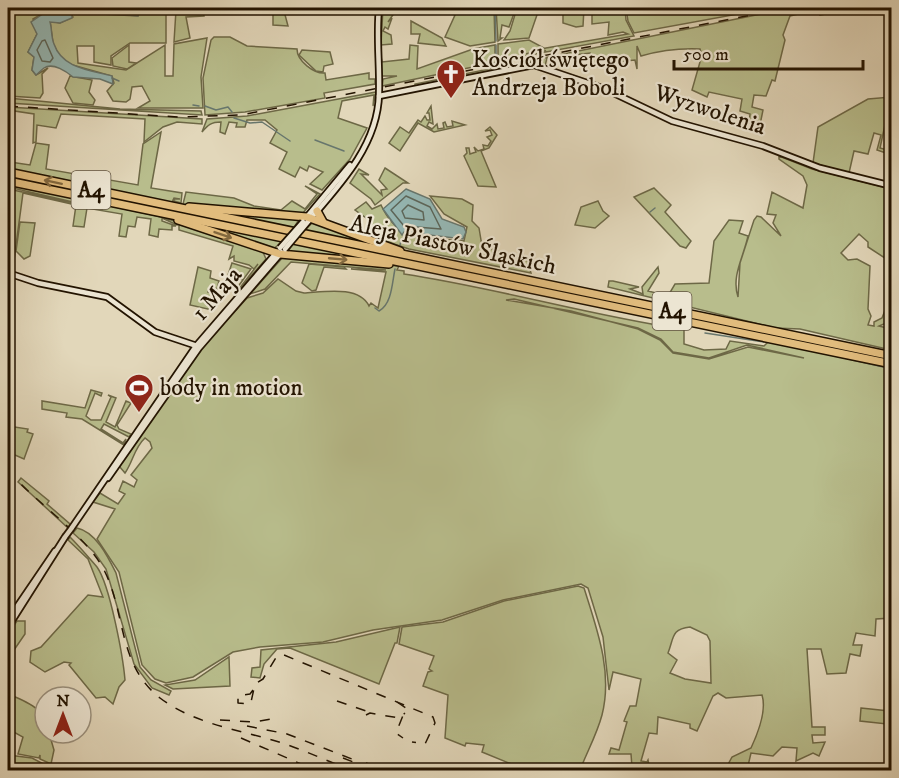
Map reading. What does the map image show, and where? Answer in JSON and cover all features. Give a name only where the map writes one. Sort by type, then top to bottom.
[{"type":"highway","name":"Aleja Piastów Śląskich","points":[[8,172],[151,207]]},
{"type":"highway","name":"Aleja Piastów Śląskich","points":[[8,181],[151,207],[891,356]]},
{"type":"highway","points":[[151,207],[323,222],[422,263]]},
{"type":"highway","points":[[151,207],[263,249],[422,263]]},
{"type":"highway","points":[[317,211],[323,222]]},
{"type":"highway","points":[[263,249],[269,255],[269,260]]},
{"type":"highway","name":"Aleja Piastów Śląskich","points":[[422,263],[891,364]]},
{"type":"main road","name":"1 Maja","points":[[307,220],[317,211],[362,151],[373,127],[379,96],[377,40],[379,8]]},
{"type":"main road","name":"Wyzwolenia","points":[[379,96],[534,65],[605,89],[666,118],[763,146],[820,168],[891,186]]},
{"type":"main road","name":"1 Maja","points":[[197,347],[307,220],[362,151]]},
{"type":"main road","name":"1 Maja","points":[[8,620],[197,347],[269,260],[280,251]]},
{"type":"main road","points":[[8,273],[38,283],[107,297],[155,332],[197,347]]},
{"type":"main road","name":"1 Maja","points":[[8,627],[65,537]]},
{"type":"green space","points":[[8,8],[46,8],[44,13],[33,19],[37,34],[28,52],[34,57],[32,70],[36,75],[48,68],[42,74],[43,93],[40,98],[8,96]]},
{"type":"green space","points":[[48,8],[145,8],[82,13],[138,16],[141,9],[157,12],[162,8],[179,8],[186,12],[192,8],[203,8],[204,16],[186,17],[190,38],[174,42],[176,10],[166,10],[166,43],[130,43],[111,56],[111,65],[94,62],[94,46],[77,46],[78,63],[126,70],[165,45],[165,76],[173,76],[174,44],[207,38],[201,77],[203,108],[138,108],[150,101],[142,86],[132,87],[130,99],[126,102],[113,101],[107,91],[114,83],[112,76],[69,64],[60,58],[53,43],[50,21],[60,23],[73,17],[70,13],[48,14]]},
{"type":"green space","points":[[273,8],[350,8],[329,14],[284,11],[288,26],[273,25]]},
{"type":"green space","points":[[383,8],[397,9],[388,22],[392,18],[388,29],[385,27],[383,31],[391,35],[392,44],[381,45]]},
{"type":"green space","points":[[441,8],[494,8],[495,42],[470,46],[445,37],[455,15]]},
{"type":"green space","points":[[496,8],[516,8],[509,27],[502,25],[500,38],[502,38],[498,41]]},
{"type":"green space","points":[[517,8],[542,8],[539,9],[529,38],[504,40],[510,31]]},
{"type":"green space","points":[[563,8],[584,8],[583,26],[576,27],[563,23]]},
{"type":"green space","points":[[592,8],[625,8],[626,20],[634,36],[546,52],[545,50],[545,52],[382,86],[383,79],[397,76],[381,76],[379,47],[382,62],[409,59],[410,45],[418,46],[417,69],[473,49],[495,45],[495,56],[498,56],[498,44],[529,40],[544,48],[526,54],[546,48],[628,34],[623,32],[608,35],[609,22],[592,24]]},
{"type":"green space","points":[[626,8],[771,8],[634,33],[628,21]]},
{"type":"green space","points":[[795,8],[857,8],[820,15],[819,9],[790,16],[783,35],[785,40],[775,81],[772,80],[766,96],[754,95],[752,107],[763,110],[760,125],[749,123],[750,114],[740,111],[742,99],[709,92],[707,97],[692,90],[702,55],[700,49],[671,50],[641,56],[637,46],[637,69],[635,60],[615,62],[614,71],[600,62],[599,67],[589,65],[590,53],[547,58],[545,66],[523,64],[415,86],[415,84]]},
{"type":"green space","points":[[411,21],[442,38],[446,46],[418,43],[420,34],[411,34]]},
{"type":"green space","points":[[214,37],[230,37],[247,46],[297,49],[303,62],[316,71],[325,73],[326,80],[369,73],[369,79],[375,79],[375,84],[324,93],[325,98],[245,112],[205,115],[203,78],[211,40]]},
{"type":"green space","points":[[129,45],[129,62],[136,63],[127,69],[113,66],[112,58]]},
{"type":"green space","points":[[302,50],[330,52],[333,64],[324,66],[323,72],[316,71],[299,55]]},
{"type":"green space","points":[[70,76],[92,80],[89,92],[95,100],[93,105],[73,103],[65,88]]},
{"type":"green space","points":[[376,92],[373,106],[374,95],[342,101],[338,118],[367,128],[350,159],[322,190],[310,184],[323,172],[309,166],[307,171],[300,167],[295,177],[279,169],[287,152],[270,143],[277,130],[265,120],[247,120],[245,127],[236,127],[237,123],[229,122],[225,134],[220,132],[221,122],[215,123],[202,132],[207,119],[247,116]]},
{"type":"green space","points":[[891,97],[880,148],[891,151],[891,163],[885,162],[886,153],[877,150],[881,135],[874,133],[868,154],[854,151],[849,173],[813,163],[818,127],[868,99]]},
{"type":"green space","points":[[8,98],[120,109],[201,111],[202,115],[8,103]]},
{"type":"green space","points":[[431,106],[433,124],[429,122],[427,126],[432,129],[437,124],[438,129],[444,128],[443,123],[445,122],[447,127],[453,126],[452,121],[465,125],[434,132],[418,123],[400,151],[389,143],[400,127],[409,133],[418,120],[421,122],[425,116],[427,120],[430,120],[429,113],[427,113]]},
{"type":"green space","points":[[8,107],[202,119],[202,124],[177,122],[163,127],[144,142],[145,119],[61,114],[56,128],[37,125],[36,142],[33,143],[34,114],[8,110]]},
{"type":"green space","points":[[490,127],[497,135],[489,148],[481,151],[496,187],[478,186],[464,156],[467,153],[466,148],[469,148],[470,154],[476,152],[474,147],[478,151],[484,149],[483,145],[488,146],[491,141],[487,137],[492,135],[490,130],[485,131]]},
{"type":"green space","points":[[161,132],[151,188],[182,193],[181,203],[174,201],[174,199],[180,199],[174,198],[172,202],[183,205],[8,170],[8,159],[10,162],[30,165],[36,143],[49,145],[46,169],[138,185],[143,144]]},
{"type":"green space","points":[[779,156],[812,169],[891,189],[891,262],[868,247],[868,242],[859,234],[841,253],[848,260],[857,259],[870,266],[868,309],[871,316],[868,325],[874,326],[874,322],[882,318],[891,295],[891,321],[879,326],[891,329],[891,350],[800,329],[775,328],[608,287],[609,281],[613,281],[639,287],[630,289],[643,294],[642,287],[658,267],[659,273],[648,291],[668,296],[675,284],[709,283],[714,241],[729,220],[743,221],[739,233],[748,236],[739,266],[737,274],[738,297],[740,263],[754,220],[757,216],[761,217],[781,236],[773,223],[776,215],[767,214],[772,192],[803,208],[807,185],[803,176],[779,159]]},
{"type":"green space","points":[[385,168],[408,183],[403,183],[375,205],[371,199],[350,183],[359,169],[369,175],[361,174],[382,195],[381,190],[387,189],[379,180]]},
{"type":"green space","points":[[8,184],[157,216],[178,222],[177,225],[162,218],[162,221],[176,226],[172,226],[172,230],[159,229],[158,237],[149,235],[151,219],[137,217],[135,227],[128,226],[126,237],[119,236],[122,214],[87,208],[84,227],[73,226],[76,205],[23,193],[14,260],[8,259],[8,189],[103,209],[8,187]]},
{"type":"green space","points":[[305,186],[320,194],[301,215],[183,204],[186,192],[234,198],[254,206],[281,210],[292,201],[305,209],[317,194]]},
{"type":"green space","points":[[654,188],[671,205],[665,212],[691,241],[686,248],[680,246],[634,197]]},
{"type":"green space","points":[[430,196],[462,199],[473,205],[472,221],[479,228],[482,246],[527,260],[531,273],[409,249],[373,237],[367,229],[369,220],[355,210],[366,202],[372,209],[381,205],[388,218],[405,232],[425,238],[464,241],[467,227],[444,214]]},
{"type":"green space","points":[[598,201],[603,211],[609,216],[595,228],[575,225],[581,207]]},
{"type":"green space","points":[[202,209],[300,218],[293,229]]},
{"type":"green space","points":[[314,221],[389,248],[304,231]]},
{"type":"green space","points":[[20,222],[35,223],[30,256],[24,259],[16,251]]},
{"type":"green space","points":[[179,222],[263,252],[266,259],[236,293],[258,264],[254,269],[249,265],[234,261],[234,256],[229,259],[233,246],[179,230]]},
{"type":"green space","points":[[195,223],[283,241],[272,250]]},
{"type":"green space","points":[[294,243],[379,260],[286,253]]},
{"type":"green space","points":[[284,256],[399,266],[397,270],[404,271],[404,274],[646,323],[681,329],[684,327],[684,344],[704,350],[726,349],[730,341],[764,346],[769,341],[891,367],[891,618],[876,619],[875,636],[856,633],[853,645],[862,645],[860,656],[850,654],[846,673],[827,674],[821,649],[807,649],[812,727],[825,727],[825,735],[812,735],[813,743],[825,742],[819,756],[813,753],[796,761],[797,748],[782,747],[773,756],[751,753],[747,770],[725,770],[732,757],[751,748],[761,722],[763,701],[762,695],[726,698],[718,693],[713,696],[697,731],[690,728],[690,724],[658,717],[657,734],[649,733],[641,761],[647,762],[648,760],[650,770],[604,770],[606,764],[632,767],[631,754],[609,754],[611,748],[619,750],[627,722],[624,721],[630,706],[636,706],[641,679],[613,672],[609,690],[603,637],[588,588],[581,584],[503,600],[442,620],[373,630],[323,642],[260,647],[233,652],[193,677],[166,683],[155,679],[142,665],[119,572],[97,539],[115,509],[93,502],[100,493],[118,504],[125,494],[119,491],[123,481],[134,487],[137,480],[131,475],[152,448],[150,442],[145,438],[141,442],[125,473],[119,466],[198,352],[247,298],[263,293],[278,279],[296,291],[304,293],[349,292],[364,299],[369,306],[371,303],[378,308],[386,272],[351,269],[386,270],[291,262],[265,289],[250,294]],"holes":[[[514,299],[550,308],[506,300]],[[550,308],[571,311],[609,321]],[[609,321],[638,328],[661,339],[673,352],[709,358],[747,345],[804,358],[748,347],[709,359],[673,353],[660,340],[638,329]],[[690,627],[707,635],[710,641],[711,683],[685,679],[670,673],[677,660],[668,653],[674,635]]]},
{"type":"green space","points":[[232,263],[251,269],[243,280],[228,275]]},
{"type":"green space","points":[[309,264],[346,269],[324,267],[316,290],[312,291],[302,283]]},
{"type":"green space","points":[[198,267],[211,271],[210,278],[219,281],[217,289],[210,287],[208,292],[216,295],[215,299],[218,300],[212,310],[190,305]]},
{"type":"green space","points":[[91,390],[102,393],[101,396],[95,393],[86,416],[91,420],[101,420],[111,397],[108,395],[116,398],[106,422],[115,427],[126,401],[131,403],[117,425],[119,429],[131,434],[129,437],[104,424],[101,429],[123,443],[126,439],[124,445],[82,419],[66,417],[67,413],[42,409],[42,401],[85,408]]},
{"type":"green space","points":[[8,426],[28,429],[27,432],[33,434],[24,459],[8,452]]},
{"type":"green space","points":[[21,478],[49,501],[47,504],[70,524],[68,528],[18,482]]},
{"type":"green space","points":[[77,528],[84,530],[96,540],[109,560],[116,573],[140,667],[151,680],[171,691],[169,695],[152,688],[134,664],[106,569],[94,552],[73,533]]},
{"type":"green space","points":[[70,537],[97,567],[107,589],[119,639],[125,680],[119,687],[113,704],[105,697],[96,698],[93,694],[93,685],[85,685],[69,665],[71,663],[64,662],[45,672],[30,662],[31,651],[41,647],[88,595],[103,597],[88,559],[68,540]]},
{"type":"green space","points":[[578,586],[584,588],[594,619],[605,667],[606,683],[602,715],[580,770],[526,770],[482,752],[484,745],[466,743],[465,746],[445,738],[448,695],[423,686],[428,672],[432,671],[429,669],[434,656],[399,644],[402,627],[443,622],[504,601]]},
{"type":"green space","points":[[17,621],[25,621],[25,634],[14,650],[9,648],[13,651],[8,659],[8,634]]},
{"type":"green space","points":[[400,627],[397,643],[395,643],[379,684],[290,648],[277,649],[264,664],[260,678],[251,677],[252,668],[260,667],[261,650],[336,642]]},
{"type":"green space","points":[[229,657],[230,686],[173,689],[165,685],[195,680]]},
{"type":"green space","points":[[8,694],[33,706],[33,745],[53,745],[54,750],[51,764],[40,759],[40,755],[39,758],[18,754],[23,737],[12,731],[8,732]]},
{"type":"green space","points":[[861,708],[889,711],[887,724],[860,721]]},
{"type":"green space","points":[[8,755],[32,758],[55,770],[8,770]]},
{"type":"water","points":[[46,8],[48,14],[72,14],[72,18],[60,23],[50,22],[54,44],[63,58],[77,67],[112,76],[113,84],[100,79],[73,77],[60,68],[51,66],[44,68],[36,75],[32,70],[34,57],[28,52],[37,34],[31,22],[44,13]]},
{"type":"water","points":[[162,8],[157,12],[139,10],[138,16],[106,13],[83,14]]},
{"type":"water","points":[[406,189],[430,199],[442,219],[464,227],[466,232],[463,239],[404,232],[402,235],[383,209]]},
{"type":"waterway","points":[[495,8],[496,41]]},
{"type":"waterway","points":[[496,45],[496,56]]},
{"type":"waterway","points":[[112,78],[119,81]]},
{"type":"waterway","points":[[193,105],[199,106]]},
{"type":"waterway","points":[[205,106],[216,110],[228,107],[232,112]]},
{"type":"waterway","points":[[234,118],[250,123],[262,122],[290,141]]},
{"type":"waterway","points":[[315,140],[344,151]]},
{"type":"waterway","points":[[650,212],[655,208]]},
{"type":"waterway","points":[[400,245],[401,241]]},
{"type":"waterway","points":[[375,308],[379,311],[387,303],[395,269]]},
{"type":"waterway","points":[[705,333],[764,342]]},
{"type":"waterway","points":[[809,350],[892,369]]},
{"type":"railway","points":[[8,106],[178,117],[241,115],[787,8]]},
{"type":"railway","points":[[8,470],[74,532],[97,559],[112,588],[130,655],[146,685],[160,698],[173,707],[202,720],[297,748],[351,770]]},
{"type":"railway","points":[[253,690],[250,694],[238,696],[238,703],[249,704],[251,702],[255,684],[263,679],[277,656],[284,655],[433,717],[435,723],[425,744],[412,742]]},
{"type":"railway","points":[[337,701],[372,713]]},
{"type":"railway","points":[[397,702],[406,708],[396,733],[403,738]]},
{"type":"railway","points":[[366,715],[370,713],[399,718],[405,713]]},
{"type":"railway","points":[[220,720],[253,722],[272,719]]},
{"type":"railway","points":[[247,726],[287,734],[352,759]]},
{"type":"railway","points":[[241,738],[315,770]]},
{"type":"railway","points":[[343,758],[374,770]]},
{"type":"railway","points":[[366,763],[386,770]]},
{"type":"place","name":"Kościół świętego Andrzeja Boboli","points":[[451,100]]},
{"type":"place","name":"body in motion","points":[[139,414]]}]
